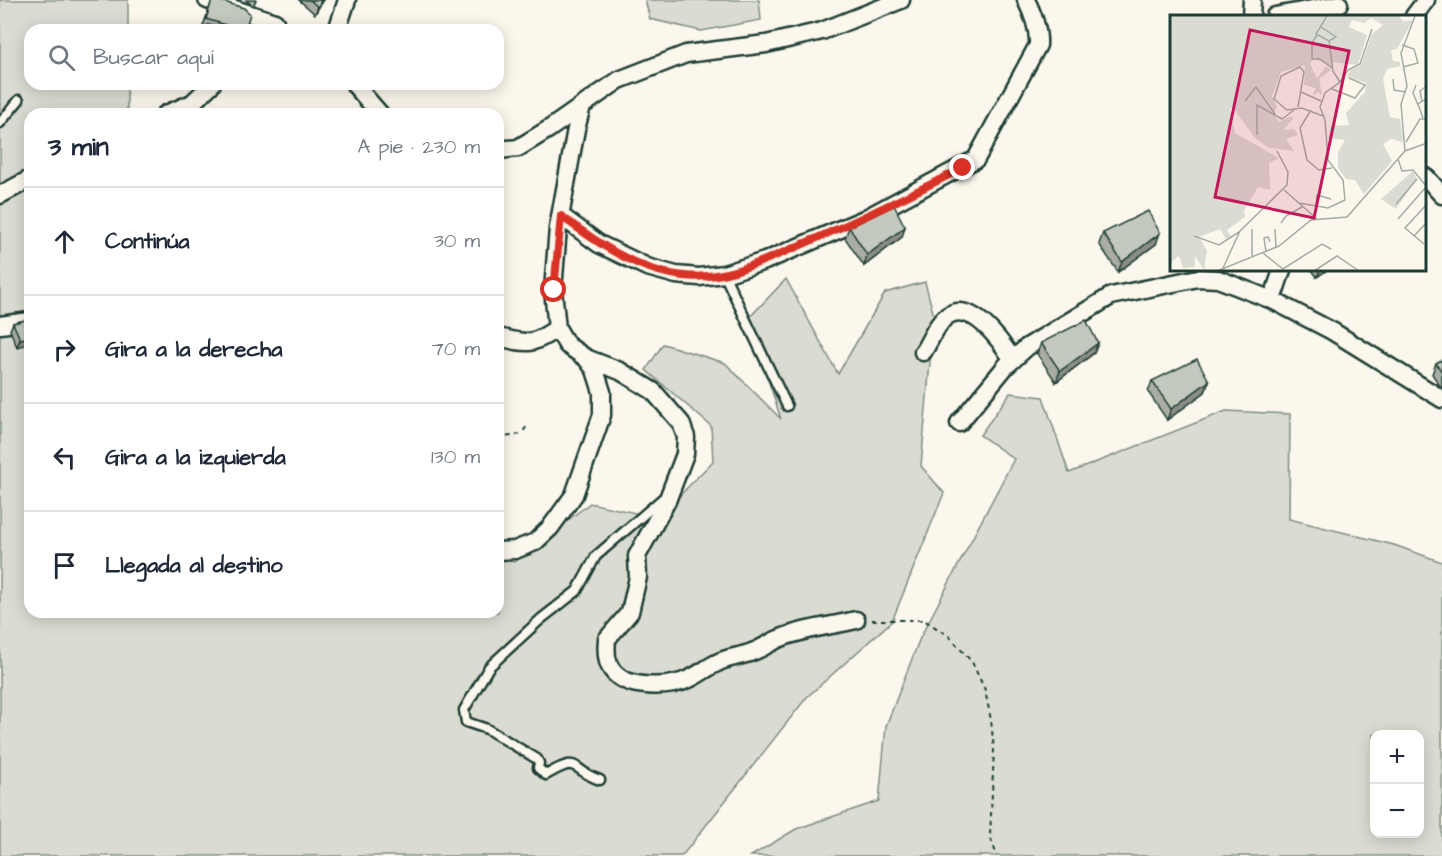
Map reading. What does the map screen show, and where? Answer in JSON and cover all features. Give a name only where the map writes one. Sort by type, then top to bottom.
[{"type":"street","points":[[207,0],[269,24]]},
{"type":"street","points":[[339,24],[347,0]]},
{"type":"street","points":[[504,149],[518,148],[619,80],[686,54],[766,44],[822,31],[901,0]]},
{"type":"street","points":[[561,216],[599,244],[647,267],[676,275],[699,277],[724,274],[765,261],[864,219],[976,159],[1038,45],[1039,36],[1034,15],[1026,0]]},
{"type":"street","points":[[1251,15],[1252,0]]},
{"type":"street","points":[[1415,15],[1426,0]]},
{"type":"street","points":[[1282,15],[1339,7]]},
{"type":"street","points":[[181,108],[192,103],[206,90]]},
{"type":"street","points":[[359,90],[375,108]]},
{"type":"street","points":[[504,551],[515,550],[535,542],[550,528],[574,495],[602,415],[602,392],[595,370],[585,358],[567,345],[557,327],[554,290],[561,216],[582,105]]},
{"type":"street","points":[[1427,179],[1442,195]]},
{"type":"street","points":[[0,195],[24,182]]},
{"type":"street","points":[[1272,300],[1281,272]]},
{"type":"street","points":[[959,423],[1027,347],[1111,296],[1198,278],[1218,279],[1272,300],[1332,332],[1442,399]]},
{"type":"street","points":[[923,352],[948,315],[960,312],[971,315],[985,325],[1013,360]]},
{"type":"street","points":[[0,325],[24,322]]},
{"type":"street","points":[[504,339],[525,343],[540,339],[557,327]]},
{"type":"street","points":[[585,358],[620,371],[653,391],[681,423],[686,437],[686,454],[670,493],[637,556],[638,577],[630,612],[607,639],[608,661],[612,672],[625,680],[640,684],[654,686],[675,684],[732,656],[749,654],[778,640],[856,620]]},
{"type":"lane","points":[[0,123],[19,99]]},
{"type":"lane","points":[[724,274],[787,406]]},
{"type":"lane","points":[[600,780],[587,776],[578,766],[571,764],[564,765],[546,775],[538,768],[537,759],[487,729],[466,722],[464,710],[489,668],[541,619],[577,591],[596,556],[670,493]]},
{"type":"path","points":[[504,437],[520,434],[525,430],[527,423]]},
{"type":"path","points":[[856,620],[924,620],[949,636],[972,662],[985,690],[991,720],[994,750],[990,836],[997,856]]},
{"type":"shaded area","points":[[0,0],[128,0],[128,24],[24,24],[24,90],[127,90],[127,108],[24,108],[24,618],[504,618],[504,559],[515,562],[590,503],[658,518],[713,461],[711,426],[646,370],[663,344],[725,363],[781,419],[748,319],[786,279],[838,374],[885,293],[925,282],[934,316],[921,466],[944,493],[892,621],[807,697],[682,856],[0,856]]},
{"type":"shaded area","points":[[645,0],[759,0],[761,20],[701,31],[650,19]]},
{"type":"shaded area","points":[[1010,393],[1043,397],[1069,473],[1226,411],[1290,414],[1289,519],[1394,545],[1442,562],[1442,856],[751,856],[796,829],[879,801],[886,726],[920,638],[1014,459],[980,435]]},
{"type":"building","points":[[212,0],[244,8],[250,14],[247,24],[222,24],[206,19]]},
{"type":"building","points":[[310,0],[321,0],[318,7]]},
{"type":"building","points":[[894,205],[905,227],[867,255],[849,227]]},
{"type":"building","points":[[1148,211],[1160,233],[1122,262],[1103,233]]},
{"type":"building","points":[[24,320],[24,338],[20,339],[13,323]]},
{"type":"building","points":[[1086,320],[1098,343],[1060,371],[1041,343]]},
{"type":"building","points":[[1197,359],[1209,381],[1171,409],[1152,381]]},
{"type":"building","points":[[1442,360],[1442,372],[1436,363]]},
{"type":"route","points":[[554,290],[558,228],[561,216],[599,244],[647,267],[676,275],[699,277],[724,274],[765,261],[864,219],[963,168]]}]
